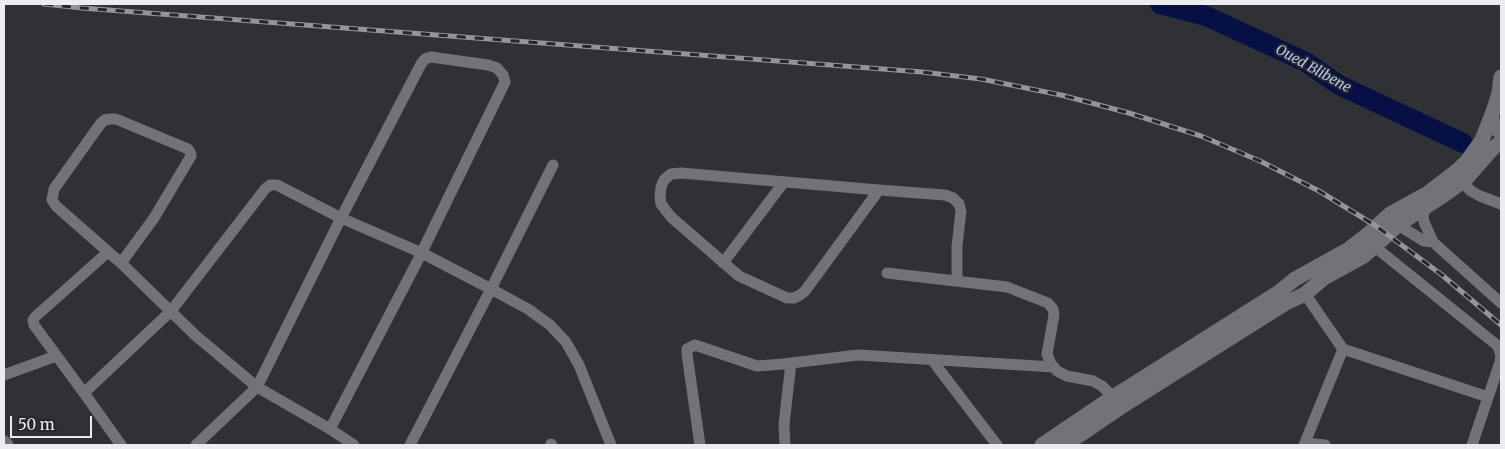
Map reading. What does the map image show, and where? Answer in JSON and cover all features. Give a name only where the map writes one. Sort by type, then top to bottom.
[{"type":"main road","points":[[1501,76],[1495,128],[1501,132]]},
{"type":"main road","points":[[1042,445],[1295,280],[1349,249],[1368,235],[1390,214],[1421,197],[1458,170],[1482,140],[1496,108]]},
{"type":"main road","points":[[1065,445],[1121,407],[1286,303],[1304,294],[1324,278],[1364,256],[1398,225],[1462,182],[1493,148],[1501,142]]},
{"type":"main road","points":[[1295,280],[1307,282],[1304,294]]},
{"type":"street","points":[[196,445],[257,388],[341,218],[421,64],[431,57],[488,65],[496,68],[503,75],[505,82],[422,254],[330,429]]},
{"type":"street","points":[[121,263],[154,218],[191,154],[188,149],[116,119],[105,120],[101,123],[54,189],[52,200],[56,206],[121,263],[195,335],[257,388],[330,429],[348,444]]},
{"type":"street","points":[[410,445],[553,165]]},
{"type":"street","points":[[879,190],[805,291],[794,298],[787,298],[739,276],[723,263],[671,217],[661,204],[660,187],[671,174],[681,173],[945,195],[953,198],[959,204],[961,211],[957,280]]},
{"type":"street","points":[[723,263],[784,182]]},
{"type":"street","points":[[1462,182],[1471,191],[1501,204]]},
{"type":"street","points":[[84,393],[171,312],[265,189],[270,185],[277,185],[341,218],[422,254],[491,289],[528,309],[550,325],[566,342],[579,365],[611,445]]},
{"type":"street","points":[[1425,208],[1423,218],[1433,242],[1501,303]]},
{"type":"street","points":[[1398,225],[1424,241],[1433,242]]},
{"type":"street","points":[[1375,246],[1498,346],[1501,356],[1472,445]]},
{"type":"street","points":[[108,252],[34,317],[34,325],[121,445]]},
{"type":"street","points":[[887,274],[957,280],[1007,287],[1048,303],[1053,308],[1054,315],[1047,354],[1054,367],[1057,371],[1067,376],[1093,381],[1102,386],[1113,397]]},
{"type":"street","points":[[1304,294],[1343,349],[1488,397]]},
{"type":"street","points":[[700,445],[687,354],[687,349],[695,345],[757,366],[858,355],[1054,367]]},
{"type":"street","points":[[1326,445],[1305,444],[1343,349]]},
{"type":"street","points":[[4,375],[56,356]]},
{"type":"street","points":[[932,360],[997,445]]},
{"type":"street","points":[[785,445],[784,424],[791,363]]},
{"type":"waterway","name":"Oued Blibene","points":[[1160,4],[1206,16],[1306,62],[1339,85],[1463,143]]},
{"type":"railway","points":[[44,4],[922,72],[981,79],[1061,95],[1129,113],[1201,136],[1260,161],[1319,191],[1376,226],[1442,275],[1501,325]]}]
